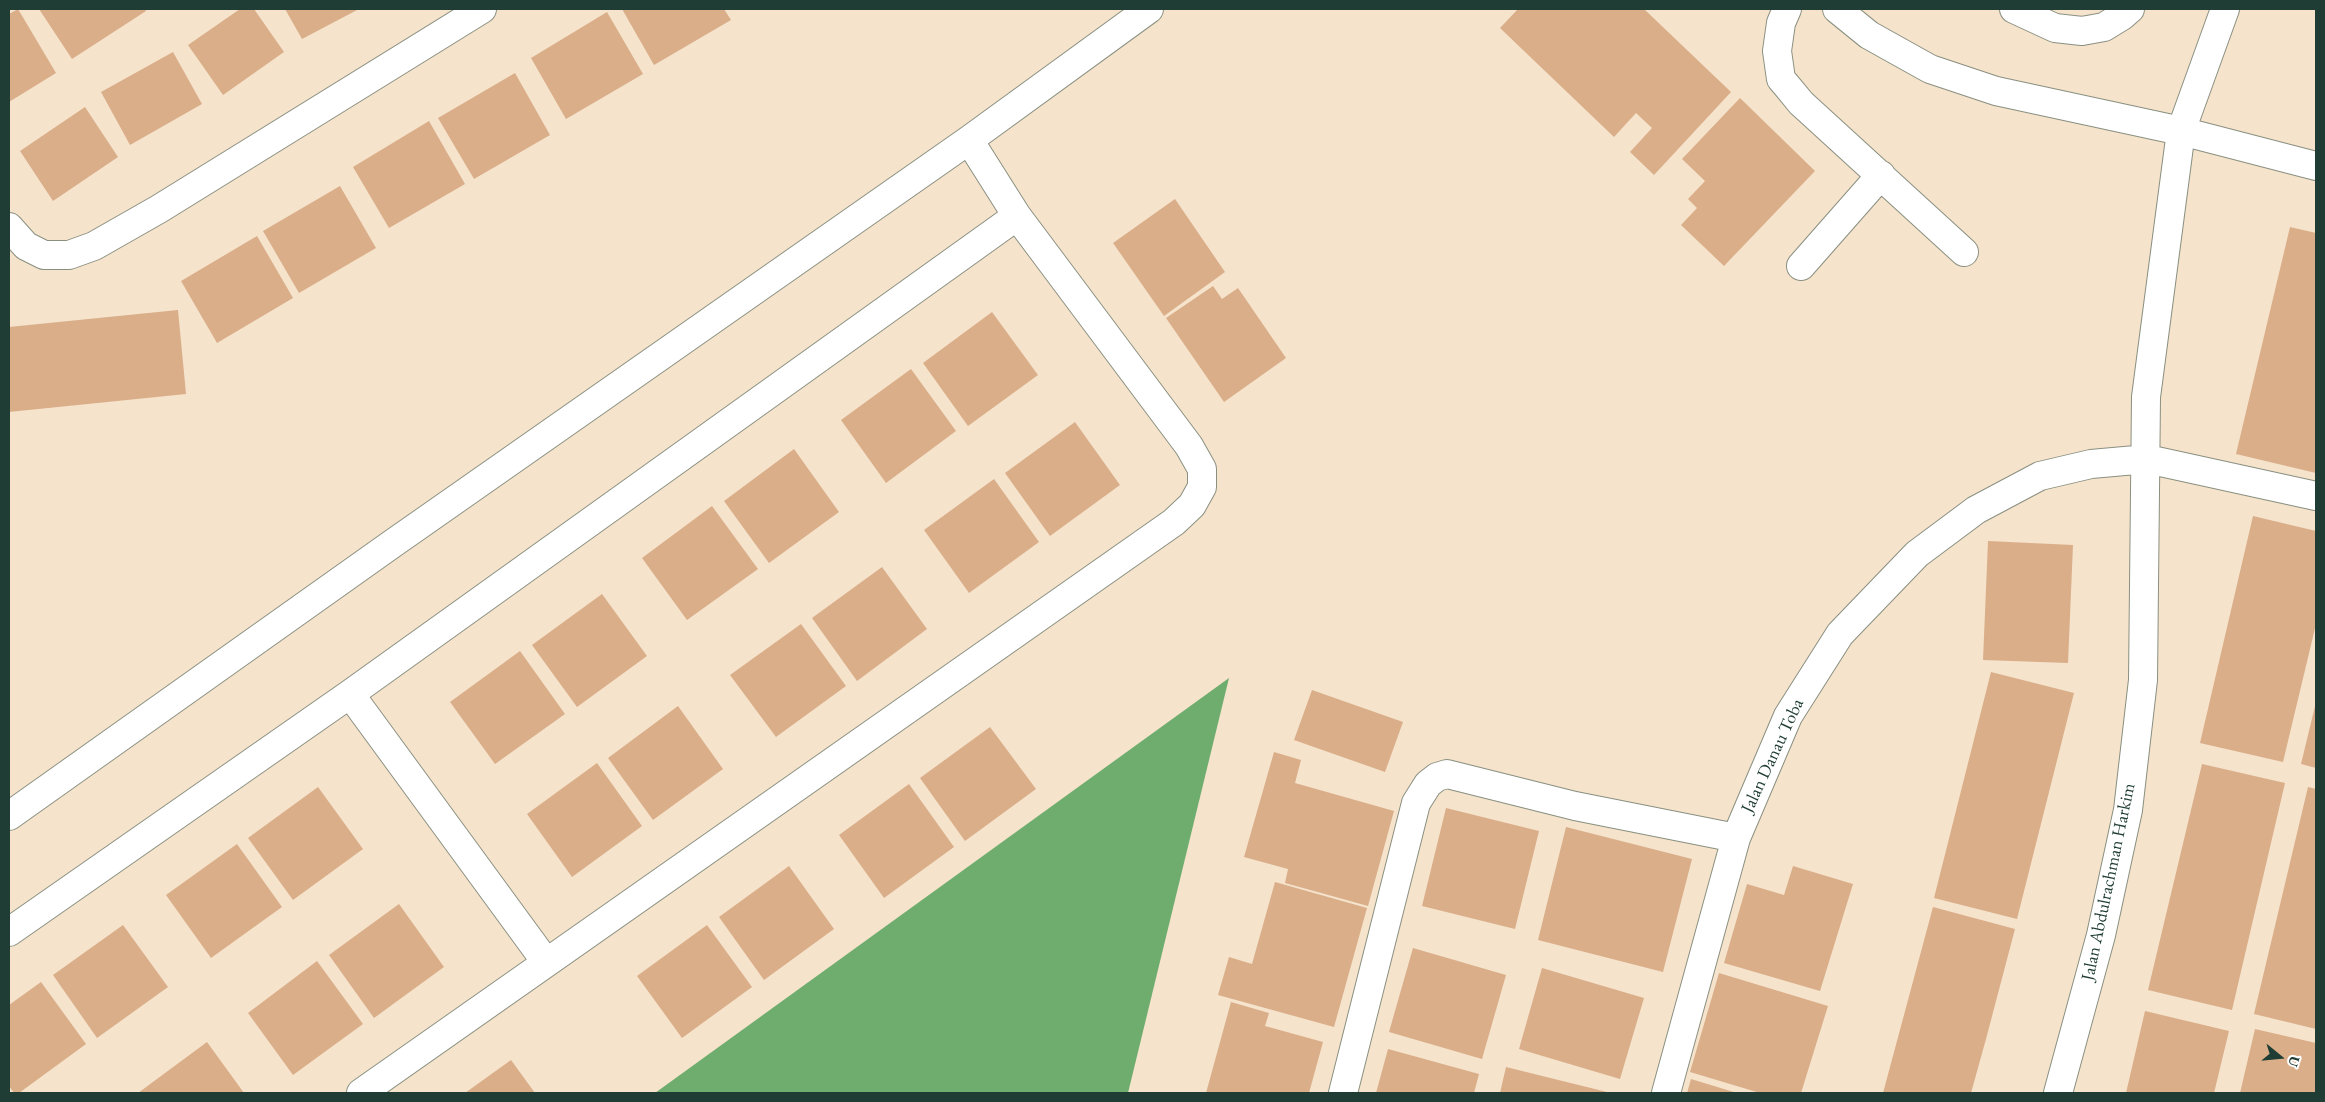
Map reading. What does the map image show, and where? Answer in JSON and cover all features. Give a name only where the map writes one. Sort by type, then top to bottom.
[{"type":"street","points":[[9,227],[26,246],[44,255],[69,255],[94,246],[482,9]]},
{"type":"street","points":[[9,816],[400,538],[969,140],[1149,9]]},
{"type":"street","points":[[1787,9],[1781,23],[1777,51],[1781,79],[1800,103],[1964,252]]},
{"type":"street","points":[[1837,9],[1869,35],[1930,69],[1996,91],[2181,131],[2316,166]]},
{"type":"street","points":[[2014,9],[2055,28],[2082,31],[2104,27],[2130,9]]},
{"type":"street","name":"Jalan Abdulrachman Harkim","points":[[2058,1093],[2101,935],[2128,810],[2143,680],[2147,459],[2146,397],[2181,131],[2226,9]]},
{"type":"street","points":[[362,1093],[1174,522],[1192,505],[1202,487],[1202,469],[1189,446],[1017,216],[969,140]]},
{"type":"street","points":[[1801,266],[1881,175]]},
{"type":"street","points":[[9,932],[350,694],[1017,216]]},
{"type":"street","name":"Jalan Danau Toba","points":[[1666,1093],[1736,838],[1788,716],[1840,634],[1917,554],[1976,510],[2040,476],[2092,464],[2147,459],[2316,496]]},
{"type":"street","points":[[350,694],[546,962]]},
{"type":"street","points":[[1342,1093],[1416,803],[1428,784],[1437,777],[1447,774],[1575,806],[1736,838]]},
{"type":"green space","points":[[1229,678],[1128,1093],[655,1093]]},
{"type":"building","points":[[18,9],[56,73],[9,102],[9,14]]},
{"type":"building","points":[[39,9],[145,9],[146,11],[72,59]]},
{"type":"building","points":[[240,9],[254,9],[284,52],[223,95],[188,45]]},
{"type":"building","points":[[285,9],[359,9],[302,39]]},
{"type":"building","points":[[622,9],[724,9],[731,20],[654,65]]},
{"type":"building","points":[[1518,9],[1644,9],[1731,92],[1654,175],[1630,152],[1652,128],[1636,113],[1614,137],[1500,28]]},
{"type":"building","points":[[607,12],[643,74],[566,119],[531,58]]},
{"type":"building","points":[[173,52],[202,104],[130,145],[101,92]]},
{"type":"building","points":[[515,73],[550,135],[474,179],[438,118]]},
{"type":"building","points":[[1740,98],[1815,171],[1724,266],[1681,225],[1697,208],[1688,199],[1705,181],[1682,159]]},
{"type":"building","points":[[85,107],[118,157],[53,201],[20,151]]},
{"type":"building","points":[[429,121],[465,184],[389,228],[353,167]]},
{"type":"building","points":[[340,186],[376,248],[299,293],[263,231]]},
{"type":"building","points":[[1175,199],[1225,272],[1164,316],[1113,243]]},
{"type":"building","points":[[2290,227],[2316,233],[2316,473],[2236,454]]},
{"type":"building","points":[[257,236],[293,298],[217,343],[181,281]]},
{"type":"building","points":[[1213,286],[1222,299],[1238,288],[1286,358],[1224,402],[1166,318]]},
{"type":"building","points":[[178,310],[186,394],[9,412],[9,327]]},
{"type":"building","points":[[992,312],[1038,375],[968,426],[923,363]]},
{"type":"building","points":[[911,369],[956,431],[886,483],[841,420]]},
{"type":"building","points":[[1075,422],[1120,485],[1050,536],[1005,473]]},
{"type":"building","points":[[794,449],[839,512],[769,563],[724,501]]},
{"type":"building","points":[[994,479],[1039,542],[969,593],[924,530]]},
{"type":"building","points":[[712,506],[758,569],[687,620],[642,558]]},
{"type":"building","points":[[2253,516],[2316,531],[2316,624],[2283,762],[2200,743]]},
{"type":"building","points":[[1988,541],[2073,545],[2068,663],[1983,660]]},
{"type":"building","points":[[882,567],[927,629],[857,681],[812,618]]},
{"type":"building","points":[[602,594],[647,656],[577,707],[532,645]]},
{"type":"building","points":[[801,624],[846,686],[776,737],[730,675]]},
{"type":"building","points":[[520,651],[565,714],[495,764],[450,702]]},
{"type":"building","points":[[1991,672],[2074,693],[2017,919],[1934,898]]},
{"type":"building","points":[[1312,690],[1403,722],[1385,772],[1294,740]]},
{"type":"building","points":[[2316,702],[2316,768],[2301,764]]},
{"type":"building","points":[[678,706],[723,769],[653,820],[608,758]]},
{"type":"building","points":[[990,727],[1036,789],[965,841],[920,778]]},
{"type":"building","points":[[1274,752],[1301,760],[1295,783],[1394,811],[1368,906],[1285,883],[1288,869],[1244,857]]},
{"type":"building","points":[[597,763],[642,826],[572,877],[527,814]]},
{"type":"building","points":[[2202,764],[2285,783],[2232,1010],[2148,990]]},
{"type":"building","points":[[909,784],[954,847],[884,898],[839,835]]},
{"type":"building","points":[[318,787],[363,849],[293,900],[248,838]]},
{"type":"building","points":[[2308,787],[2316,789],[2316,1029],[2254,1014]]},
{"type":"building","points":[[1446,808],[1539,831],[1515,929],[1422,906]]},
{"type":"building","points":[[1566,827],[1692,859],[1663,972],[1538,940]]},
{"type":"building","points":[[237,844],[282,907],[211,958],[166,895]]},
{"type":"building","points":[[789,866],[834,929],[764,980],[719,917]]},
{"type":"building","points":[[1793,866],[1853,884],[1820,991],[1724,963],[1747,884],[1784,895]]},
{"type":"building","points":[[1275,882],[1367,908],[1334,1027],[1218,995],[1229,957],[1252,964]]},
{"type":"building","points":[[399,904],[444,967],[374,1018],[329,955]]},
{"type":"building","points":[[1933,907],[2015,929],[1986,1039],[1971,1093],[1883,1093]]},
{"type":"building","points":[[123,925],[168,987],[97,1038],[53,975]]},
{"type":"building","points":[[707,925],[752,987],[682,1038],[637,976]]},
{"type":"building","points":[[1413,948],[1506,975],[1482,1059],[1389,1032]]},
{"type":"building","points":[[317,961],[363,1024],[293,1075],[248,1013]]},
{"type":"building","points":[[1542,968],[1644,998],[1620,1079],[1519,1049]]},
{"type":"building","points":[[1719,973],[1828,1006],[1801,1093],[1760,1093],[1690,1072]]},
{"type":"building","points":[[41,982],[86,1044],[19,1093],[14,1093],[9,1086],[9,1005]]},
{"type":"building","points":[[1231,1002],[1269,1013],[1265,1026],[1323,1042],[1309,1093],[1206,1093]]},
{"type":"building","points":[[2145,1011],[2229,1031],[2214,1093],[2126,1093]]},
{"type":"building","points":[[2255,1029],[2316,1043],[2316,1093],[2240,1093]]},
{"type":"building","points":[[207,1042],[244,1093],[138,1093]]},
{"type":"building","points":[[1388,1049],[1479,1074],[1474,1093],[1376,1093]]},
{"type":"building","points":[[511,1060],[535,1093],[465,1093]]},
{"type":"building","points":[[1506,1067],[1611,1093],[1500,1093]]},
{"type":"building","points":[[1691,1079],[1737,1093],[1687,1093]]}]
